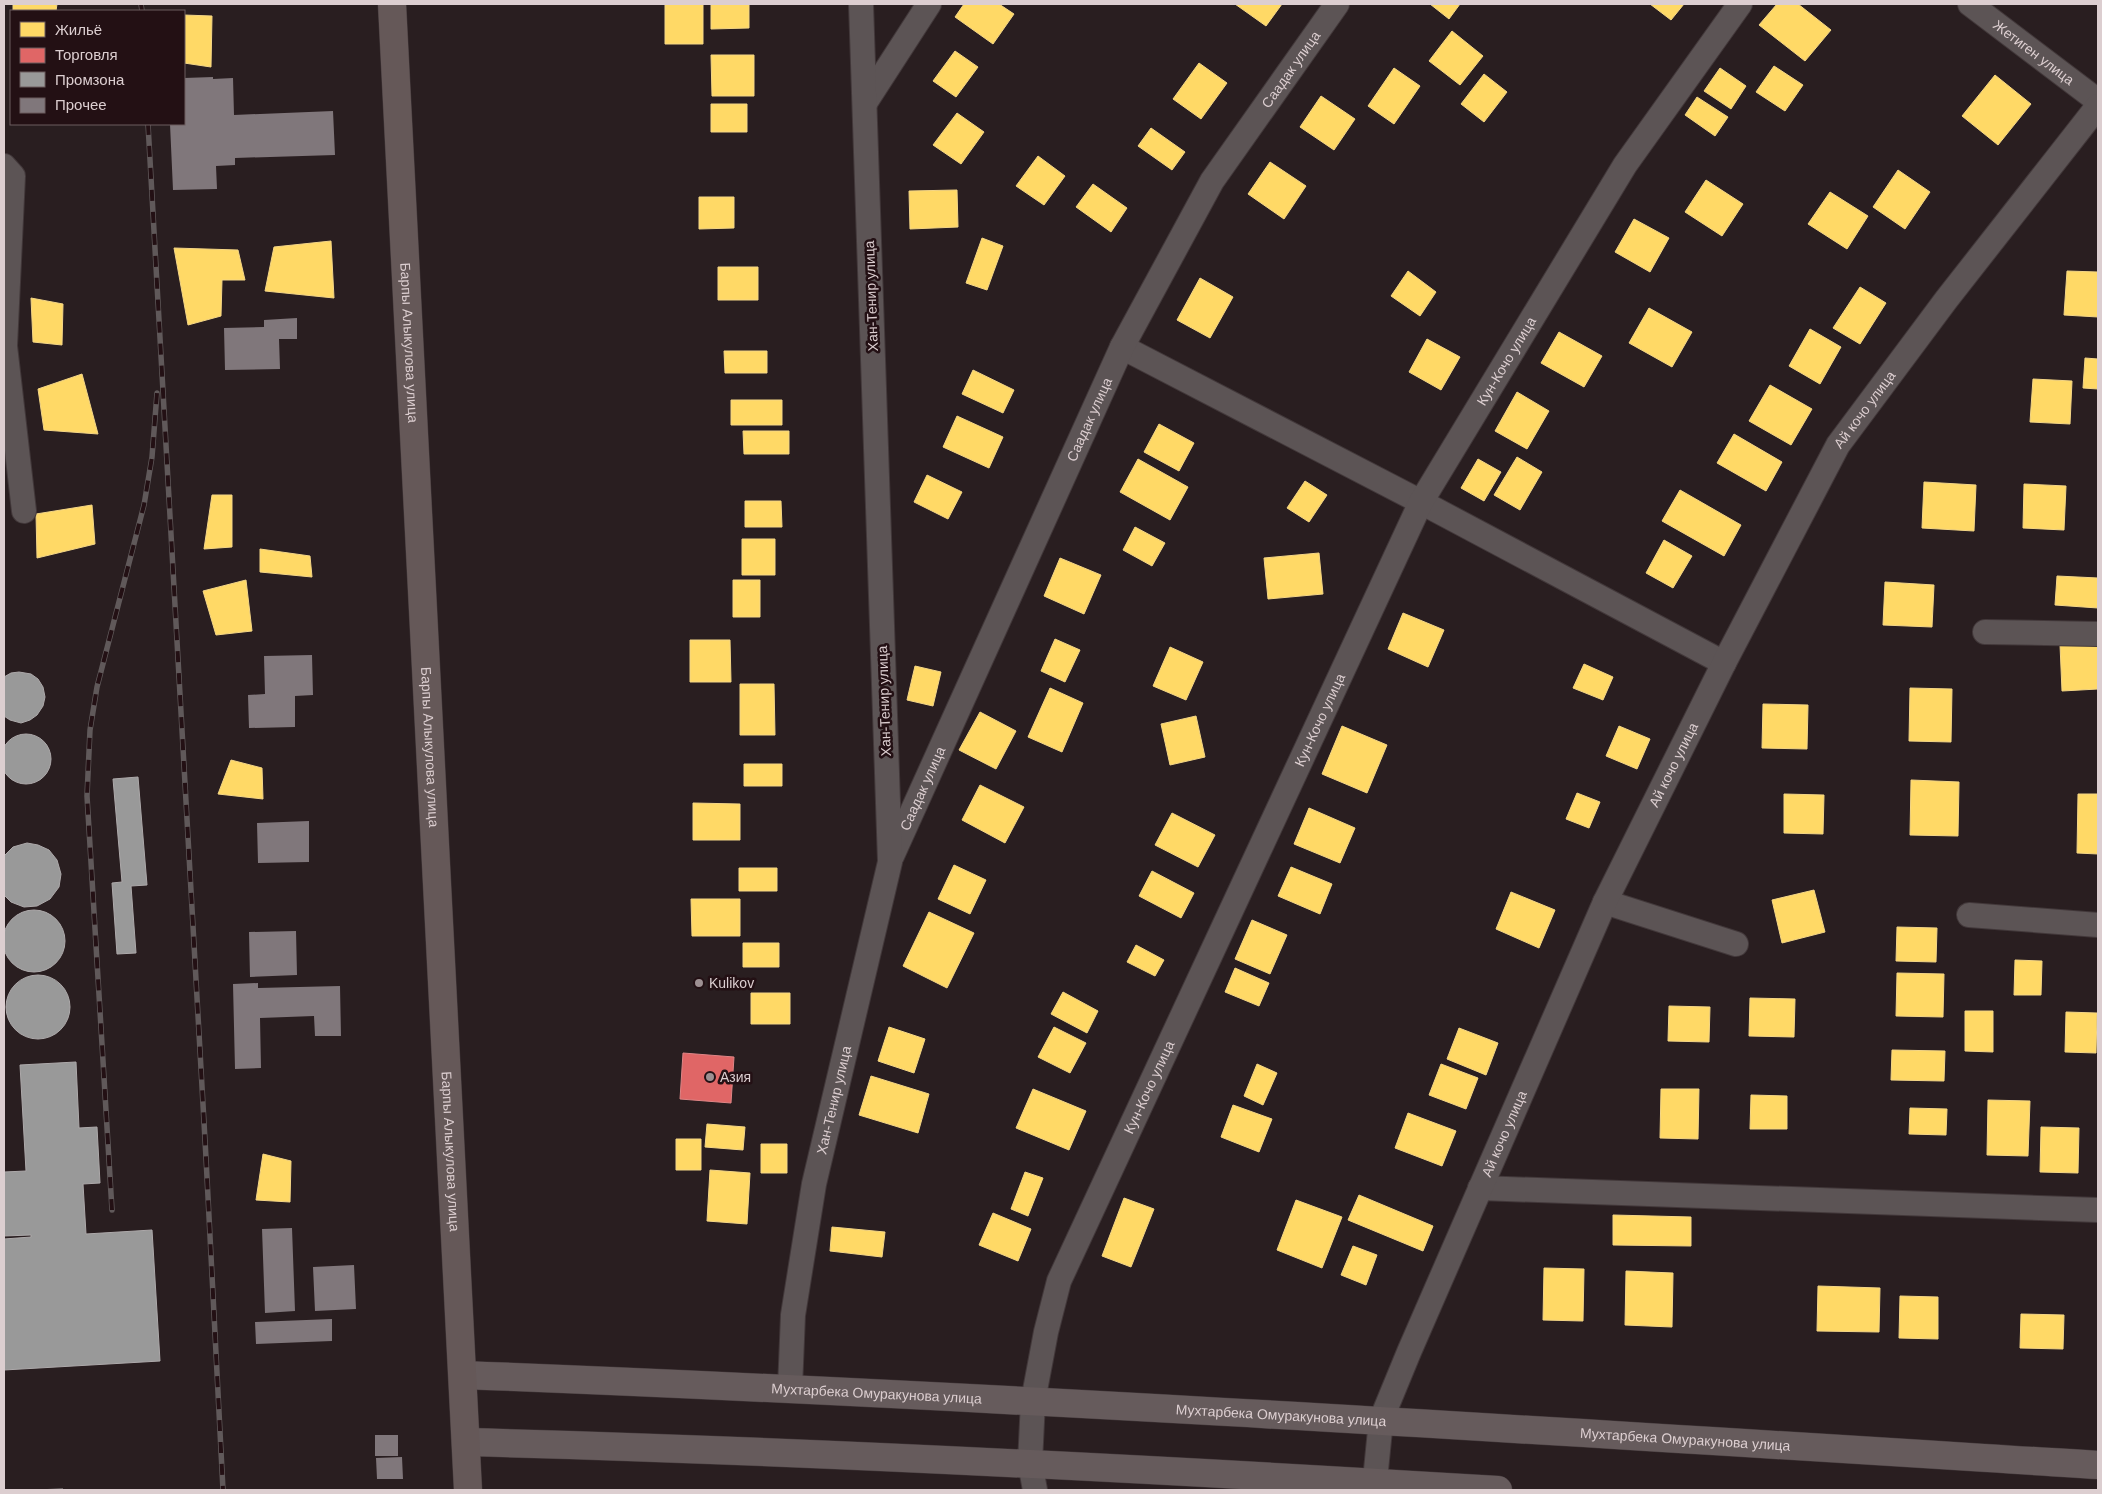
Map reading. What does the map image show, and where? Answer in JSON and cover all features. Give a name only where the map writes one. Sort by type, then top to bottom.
[{"type":"main road","name":"Барпы Алыкулова улица","points":[[392,4],[468,1490]]},
{"type":"main road","name":"Мухтарбека Омуракунова улица","points":[[463,1375],[790,1388],[1381,1420],[2098,1465]]},
{"type":"main road","points":[[466,1442],[1030,1463],[1374,1486],[1498,1490]]},
{"type":"street","name":"Хан-Тенир улица","points":[[790,1388],[793,1315],[814,1184],[890,862],[861,4]]},
{"type":"street","points":[[864,103],[929,4]]},
{"type":"street","name":"Саадак улица","points":[[890,862],[1122,347],[1212,182],[1337,4]]},
{"type":"street","name":"Кун-Кочо улица","points":[[1035,1490],[1030,1463],[1033,1401],[1046,1332],[1059,1281],[1421,502],[1625,165],[1740,4]]},
{"type":"street","name":"Жетиген улица","points":[[1970,4],[2098,101]]},
{"type":"street","name":"Ай кочо улица","points":[[1374,1486],[1381,1420],[1604,902],[1724,664],[1838,445],[1946,300],[2098,106]]},
{"type":"street","points":[[4,166],[13,176],[5,346],[24,511]]},
{"type":"street","points":[[1122,347],[1421,502],[1724,664]]},
{"type":"street","points":[[1985,632],[2098,634]]},
{"type":"street","points":[[1604,902],[1736,944]]},
{"type":"street","points":[[1969,915],[2098,925]]},
{"type":"street","points":[[1480,1188],[2098,1210]]},
{"type":"building: Жильё","points":[[13,4],[57,4],[56,10],[13,10]]},
{"type":"building: Жильё","points":[[665,4],[703,4],[703,44],[665,44]]},
{"type":"building: Жильё","points":[[711,4],[749,4],[749,28],[711,29]]},
{"type":"building: Жильё","points":[[964,4],[999,4],[1014,14],[993,44],[955,17]]},
{"type":"building: Жильё","points":[[1235,4],[1282,4],[1266,26]]},
{"type":"building: Жильё","points":[[1430,4],[1460,4],[1449,19]]},
{"type":"building: Жильё","points":[[1650,4],[1684,4],[1671,20]]},
{"type":"building: Жильё","points":[[1777,4],[1798,4],[1831,30],[1805,61],[1759,25]]},
{"type":"building: Жильё","points":[[185,15],[212,16],[211,67],[185,63]]},
{"type":"building: Жильё","points":[[1452,31],[1483,56],[1460,85],[1429,61]]},
{"type":"building: Жильё","points":[[955,51],[978,67],[956,97],[933,81]]},
{"type":"building: Жильё","points":[[711,55],[754,55],[754,96],[712,96]]},
{"type":"building: Жильё","points":[[1199,63],[1227,83],[1201,119],[1173,99]]},
{"type":"building: Жильё","points":[[1774,66],[1803,85],[1785,111],[1756,92]]},
{"type":"building: Жильё","points":[[1394,68],[1420,86],[1394,124],[1368,106]]},
{"type":"building: Жильё","points":[[1720,68],[1746,86],[1731,109],[1704,91]]},
{"type":"building: Жильё","points":[[1484,74],[1507,92],[1484,122],[1461,104]]},
{"type":"building: Жильё","points":[[1995,75],[2031,104],[1998,145],[1962,116]]},
{"type":"building: Жильё","points":[[1321,96],[1355,119],[1334,150],[1300,127]]},
{"type":"building: Жильё","points":[[1697,97],[1728,117],[1715,136],[1685,115]]},
{"type":"building: Жильё","points":[[711,104],[747,104],[747,132],[711,132]]},
{"type":"building: Жильё","points":[[957,113],[984,132],[961,164],[933,145]]},
{"type":"building: Жильё","points":[[1151,128],[1185,152],[1172,170],[1138,146]]},
{"type":"building: Жильё","points":[[1038,156],[1065,176],[1044,205],[1016,186]]},
{"type":"building: Жильё","points":[[1270,162],[1306,186],[1284,219],[1248,194]]},
{"type":"building: Жильё","points":[[1898,170],[1930,192],[1905,229],[1873,207]]},
{"type":"building: Жильё","points":[[1706,180],[1743,204],[1722,236],[1685,212]]},
{"type":"building: Жильё","points":[[1093,184],[1127,208],[1111,232],[1076,207]]},
{"type":"building: Жильё","points":[[957,190],[958,227],[910,229],[909,191]]},
{"type":"building: Жильё","points":[[1830,192],[1868,216],[1847,249],[1808,224]]},
{"type":"building: Жильё","points":[[699,197],[734,197],[734,228],[699,229]]},
{"type":"building: Жильё","points":[[1634,219],[1669,238],[1650,272],[1615,252]]},
{"type":"building: Жильё","points":[[982,238],[1003,246],[987,290],[966,283]]},
{"type":"building: Жильё","points":[[331,241],[334,298],[265,291],[274,247]]},
{"type":"building: Жильё","points":[[174,248],[238,250],[245,280],[222,280],[221,316],[188,325]]},
{"type":"building: Жильё","points":[[718,267],[758,267],[758,300],[718,300]]},
{"type":"building: Жильё","points":[[1408,271],[1436,292],[1420,316],[1391,296]]},
{"type":"building: Жильё","points":[[2067,271],[2098,272],[2098,317],[2064,315]]},
{"type":"building: Жильё","points":[[1200,278],[1233,297],[1210,338],[1177,320]]},
{"type":"building: Жильё","points":[[1860,287],[1886,303],[1860,344],[1833,328]]},
{"type":"building: Жильё","points":[[31,298],[63,304],[62,345],[33,342]]},
{"type":"building: Жильё","points":[[1649,308],[1692,332],[1672,367],[1629,343]]},
{"type":"building: Жильё","points":[[1810,329],[1841,347],[1820,384],[1789,366]]},
{"type":"building: Жильё","points":[[1559,332],[1602,356],[1584,387],[1541,363]]},
{"type":"building: Жильё","points":[[1427,339],[1460,357],[1441,390],[1409,372]]},
{"type":"building: Жильё","points":[[724,351],[767,351],[767,373],[725,373]]},
{"type":"building: Жильё","points":[[2085,358],[2098,359],[2098,389],[2083,388]]},
{"type":"building: Жильё","points":[[973,370],[1014,390],[1003,413],[962,394]]},
{"type":"building: Жильё","points":[[82,374],[98,434],[44,430],[38,389]]},
{"type":"building: Жильё","points":[[2033,379],[2072,381],[2070,424],[2030,422]]},
{"type":"building: Жильё","points":[[1770,385],[1812,409],[1791,445],[1749,421]]},
{"type":"building: Жильё","points":[[1517,392],[1549,411],[1527,449],[1495,431]]},
{"type":"building: Жильё","points":[[731,400],[782,400],[782,425],[731,425]]},
{"type":"building: Жильё","points":[[957,416],[1003,437],[989,468],[943,447]]},
{"type":"building: Жильё","points":[[1159,424],[1194,443],[1179,471],[1144,452]]},
{"type":"building: Жильё","points":[[743,431],[789,431],[789,454],[744,454]]},
{"type":"building: Жильё","points":[[1734,434],[1782,462],[1766,491],[1717,463]]},
{"type":"building: Жильё","points":[[1517,457],[1542,472],[1520,510],[1494,495]]},
{"type":"building: Жильё","points":[[1138,459],[1188,487],[1170,520],[1120,492]]},
{"type":"building: Жильё","points":[[1478,459],[1501,472],[1484,501],[1461,488]]},
{"type":"building: Жильё","points":[[927,475],[962,492],[948,519],[914,502]]},
{"type":"building: Жильё","points":[[1305,481],[1327,495],[1309,522],[1287,508]]},
{"type":"building: Жильё","points":[[1924,482],[1976,485],[1974,531],[1922,528]]},
{"type":"building: Жильё","points":[[2024,484],[2066,486],[2064,530],[2023,528]]},
{"type":"building: Жильё","points":[[1680,490],[1741,525],[1724,556],[1662,521]]},
{"type":"building: Жильё","points":[[212,495],[232,495],[232,547],[204,549]]},
{"type":"building: Жильё","points":[[745,501],[781,501],[782,527],[745,527]]},
{"type":"building: Жильё","points":[[92,505],[95,544],[37,558],[36,514]]},
{"type":"building: Жильё","points":[[1135,527],[1165,543],[1152,566],[1123,550]]},
{"type":"building: Жильё","points":[[742,539],[775,539],[775,575],[742,575]]},
{"type":"building: Жильё","points":[[1664,540],[1692,556],[1673,588],[1646,573]]},
{"type":"building: Жильё","points":[[260,549],[310,556],[312,577],[260,572]]},
{"type":"building: Жильё","points":[[1319,553],[1323,594],[1268,599],[1264,558]]},
{"type":"building: Жильё","points":[[1060,558],[1101,575],[1084,614],[1044,596]]},
{"type":"building: Жильё","points":[[2057,576],[2098,578],[2098,608],[2055,605]]},
{"type":"building: Жильё","points":[[246,580],[252,631],[216,635],[203,591]]},
{"type":"building: Жильё","points":[[733,580],[760,580],[760,617],[733,617]]},
{"type":"building: Жильё","points":[[1885,582],[1934,585],[1932,627],[1883,625]]},
{"type":"building: Жильё","points":[[1403,613],[1444,630],[1428,667],[1388,649]]},
{"type":"building: Жильё","points":[[1055,639],[1080,650],[1065,682],[1041,671]]},
{"type":"building: Жильё","points":[[690,640],[730,640],[731,682],[690,682]]},
{"type":"building: Жильё","points":[[2098,643],[2098,689],[2062,691],[2060,645]]},
{"type":"building: Жильё","points":[[1170,647],[1203,662],[1186,700],[1153,686]]},
{"type":"building: Жильё","points":[[1584,664],[1613,677],[1603,700],[1573,688]]},
{"type":"building: Жильё","points":[[915,666],[941,672],[933,706],[907,700]]},
{"type":"building: Жильё","points":[[740,684],[774,684],[775,735],[740,735]]},
{"type":"building: Жильё","points":[[1050,688],[1083,703],[1062,752],[1028,737]]},
{"type":"building: Жильё","points":[[1910,688],[1952,689],[1951,742],[1909,741]]},
{"type":"building: Жильё","points":[[1763,704],[1808,705],[1807,749],[1762,748]]},
{"type":"building: Жильё","points":[[980,712],[1016,731],[996,769],[959,750]]},
{"type":"building: Жильё","points":[[1196,716],[1205,757],[1170,765],[1161,724]]},
{"type":"building: Жильё","points":[[1342,726],[1387,745],[1367,793],[1322,774]]},
{"type":"building: Жильё","points":[[1619,726],[1650,739],[1637,769],[1606,756]]},
{"type":"building: Жильё","points":[[231,760],[262,768],[263,799],[218,794]]},
{"type":"building: Жильё","points":[[744,764],[782,764],[782,786],[744,786]]},
{"type":"building: Жильё","points":[[1911,780],[1959,782],[1958,836],[1910,835]]},
{"type":"building: Жильё","points":[[980,785],[1024,807],[1005,843],[962,820]]},
{"type":"building: Жильё","points":[[1577,793],[1600,802],[1589,828],[1566,819]]},
{"type":"building: Жильё","points":[[1784,794],[1824,795],[1823,834],[1784,833]]},
{"type":"building: Жильё","points":[[2078,794],[2098,794],[2098,854],[2077,853]]},
{"type":"building: Жильё","points":[[693,803],[740,804],[740,840],[693,840]]},
{"type":"building: Жильё","points":[[1309,808],[1355,828],[1340,863],[1294,844]]},
{"type":"building: Жильё","points":[[1172,813],[1215,835],[1198,867],[1155,845]]},
{"type":"building: Жильё","points":[[954,865],[986,880],[970,914],[938,899]]},
{"type":"building: Жильё","points":[[1291,867],[1332,884],[1320,914],[1278,896]]},
{"type":"building: Жильё","points":[[739,868],[777,868],[777,891],[739,891]]},
{"type":"building: Жильё","points":[[1152,871],[1194,893],[1181,918],[1139,896]]},
{"type":"building: Жильё","points":[[1814,890],[1825,932],[1782,943],[1772,900]]},
{"type":"building: Жильё","points":[[1511,892],[1555,910],[1539,948],[1496,929]]},
{"type":"building: Жильё","points":[[691,899],[740,899],[740,936],[692,936]]},
{"type":"building: Жильё","points":[[929,912],[974,933],[947,988],[903,966]]},
{"type":"building: Жильё","points":[[1252,920],[1287,935],[1270,974],[1235,959]]},
{"type":"building: Жильё","points":[[1897,927],[1937,928],[1936,962],[1896,961]]},
{"type":"building: Жильё","points":[[743,943],[779,943],[779,967],[743,967]]},
{"type":"building: Жильё","points":[[1136,945],[1164,960],[1155,976],[1127,962]]},
{"type":"building: Жильё","points":[[2015,960],[2042,961],[2041,995],[2014,995]]},
{"type":"building: Жильё","points":[[1235,968],[1269,983],[1259,1006],[1225,992]]},
{"type":"building: Жильё","points":[[1897,973],[1944,974],[1943,1017],[1896,1016]]},
{"type":"building: Жильё","points":[[1063,992],[1098,1011],[1087,1033],[1051,1014]]},
{"type":"building: Жильё","points":[[751,993],[790,993],[790,1024],[751,1024]]},
{"type":"building: Жильё","points":[[1750,998],[1795,999],[1794,1037],[1749,1036]]},
{"type":"building: Жильё","points":[[1669,1006],[1710,1007],[1709,1042],[1668,1041]]},
{"type":"building: Жильё","points":[[1965,1011],[1993,1011],[1993,1052],[1965,1051]]},
{"type":"building: Жильё","points":[[2066,1012],[2097,1013],[2096,1053],[2065,1052]]},
{"type":"building: Жильё","points":[[889,1027],[925,1039],[914,1073],[878,1061]]},
{"type":"building: Жильё","points":[[1054,1027],[1086,1043],[1070,1073],[1038,1057]]},
{"type":"building: Жильё","points":[[1459,1028],[1498,1043],[1486,1075],[1447,1059]]},
{"type":"building: Жильё","points":[[1892,1050],[1945,1051],[1944,1081],[1891,1080]]},
{"type":"building: Жильё","points":[[1257,1064],[1277,1073],[1263,1105],[1244,1096]]},
{"type":"building: Жильё","points":[[1441,1064],[1478,1078],[1466,1109],[1429,1095]]},
{"type":"building: Жильё","points":[[871,1076],[929,1094],[918,1133],[859,1115]]},
{"type":"building: Жильё","points":[[1033,1089],[1086,1111],[1069,1150],[1016,1128]]},
{"type":"building: Жильё","points":[[1661,1089],[1699,1089],[1698,1139],[1660,1138]]},
{"type":"building: Жильё","points":[[1751,1095],[1787,1096],[1787,1129],[1750,1129]]},
{"type":"building: Жильё","points":[[1988,1100],[2030,1101],[2028,1156],[1987,1155]]},
{"type":"building: Жильё","points":[[1233,1105],[1272,1119],[1259,1152],[1221,1137]]},
{"type":"building: Жильё","points":[[1910,1108],[1947,1109],[1946,1135],[1909,1134]]},
{"type":"building: Жильё","points":[[1408,1113],[1456,1131],[1442,1166],[1395,1148]]},
{"type":"building: Жильё","points":[[707,1124],[745,1127],[743,1150],[705,1147]]},
{"type":"building: Жильё","points":[[2041,1127],[2079,1128],[2078,1173],[2040,1172]]},
{"type":"building: Жильё","points":[[676,1139],[701,1139],[701,1170],[676,1170]]},
{"type":"building: Жильё","points":[[761,1144],[787,1144],[787,1173],[761,1173]]},
{"type":"building: Жильё","points":[[263,1154],[291,1161],[290,1202],[256,1200]]},
{"type":"building: Жильё","points":[[710,1170],[750,1173],[747,1224],[707,1221]]},
{"type":"building: Жильё","points":[[1025,1172],[1043,1178],[1028,1216],[1011,1209]]},
{"type":"building: Жильё","points":[[1359,1195],[1433,1226],[1423,1251],[1348,1220]]},
{"type":"building: Жильё","points":[[1124,1198],[1154,1209],[1131,1267],[1102,1256]]},
{"type":"building: Жильё","points":[[1296,1200],[1342,1217],[1322,1268],[1277,1250]]},
{"type":"building: Жильё","points":[[993,1213],[1031,1229],[1018,1261],[979,1245]]},
{"type":"building: Жильё","points":[[1613,1215],[1691,1217],[1691,1246],[1613,1245]]},
{"type":"building: Жильё","points":[[832,1227],[885,1232],[882,1257],[830,1251]]},
{"type":"building: Жильё","points":[[1353,1246],[1377,1255],[1366,1285],[1341,1275]]},
{"type":"building: Жильё","points":[[1544,1268],[1584,1269],[1583,1321],[1543,1320]]},
{"type":"building: Жильё","points":[[1626,1271],[1673,1273],[1672,1327],[1625,1325]]},
{"type":"building: Жильё","points":[[1818,1286],[1880,1288],[1879,1332],[1817,1331]]},
{"type":"building: Жильё","points":[[1900,1296],[1938,1297],[1938,1339],[1899,1338]]},
{"type":"building: Жильё","points":[[2021,1314],[2064,1315],[2063,1349],[2020,1348]]},
{"type":"building: Торговля","points":[[683,1053],[734,1057],[731,1103],[680,1099]]},
{"type":"building: Промзона","points":[[11,673],[31,674],[38,679],[43,687],[45,697],[43,706],[37,715],[21,723],[4,716],[4,677]]},
{"type":"building: Промзона","points":[[26,734],[40,738],[47,745],[51,759],[47,773],[40,780],[26,784],[12,780],[5,773],[1,759],[5,745],[12,738]]},
{"type":"building: Промзона","points":[[138,777],[147,885],[131,886],[136,953],[117,954],[112,883],[122,882],[113,779]]},
{"type":"building: Промзона","points":[[27,843],[49,850],[57,860],[61,874],[59,887],[50,899],[37,906],[24,907],[11,902],[4,895],[4,856],[13,847]]},
{"type":"building: Промзона","points":[[28,910],[40,910],[56,919],[63,929],[65,941],[63,953],[56,963],[40,972],[28,972],[17,967],[8,958],[3,947],[3,935],[8,924],[17,915]]},
{"type":"building: Промзона","points":[[38,975],[56,981],[64,989],[70,1007],[64,1025],[56,1033],[38,1039],[20,1033],[12,1025],[6,1007],[12,989],[20,981]]},
{"type":"building: Промзона","points":[[76,1062],[79,1128],[97,1127],[100,1183],[83,1184],[86,1234],[152,1230],[160,1361],[4,1370],[4,1239],[31,1237],[31,1235],[4,1236],[4,1172],[26,1171],[20,1065]]},
{"type":"building: Промзона","points":[[63,1489],[63,1490],[31,1490]]},
{"type":"building: Прочее","points":[[185,78],[233,78],[234,115],[333,111],[335,155],[235,158],[235,165],[216,166],[217,189],[173,190],[170,125],[185,125]]},
{"type":"building: Прочее","points":[[297,318],[297,339],[279,339],[280,369],[225,370],[224,328],[264,327],[264,320]]},
{"type":"building: Прочее","points":[[312,655],[313,695],[295,696],[295,727],[249,728],[248,695],[265,694],[264,656]]},
{"type":"building: Прочее","points":[[309,821],[309,862],[258,863],[257,823]]},
{"type":"building: Прочее","points":[[296,931],[297,975],[250,977],[249,932]]},
{"type":"building: Прочее","points":[[258,983],[258,988],[340,986],[341,1036],[315,1036],[314,1016],[260,1018],[261,1068],[235,1069],[233,984]]},
{"type":"building: Прочее","points":[[292,1228],[295,1311],[265,1313],[262,1229]]},
{"type":"building: Прочее","points":[[354,1265],[356,1309],[315,1311],[313,1267]]},
{"type":"building: Прочее","points":[[332,1319],[332,1341],[256,1344],[255,1322]]},
{"type":"building: Прочее","points":[[375,1435],[398,1435],[398,1456],[375,1456]]},
{"type":"building: Прочее","points":[[402,1457],[403,1479],[377,1479],[376,1458]]},
{"type":"railway","points":[[141,4],[142,10]]},
{"type":"railway","points":[[148,125],[223,1490]]},
{"type":"railway","points":[[112,1210],[87,796],[90,730],[97,687],[144,505],[152,457],[157,393]]},
{"type":"place","name":"Kulikov","points":[[699,983]]},
{"type":"place","name":"Азия","points":[[710,1077]]}]
